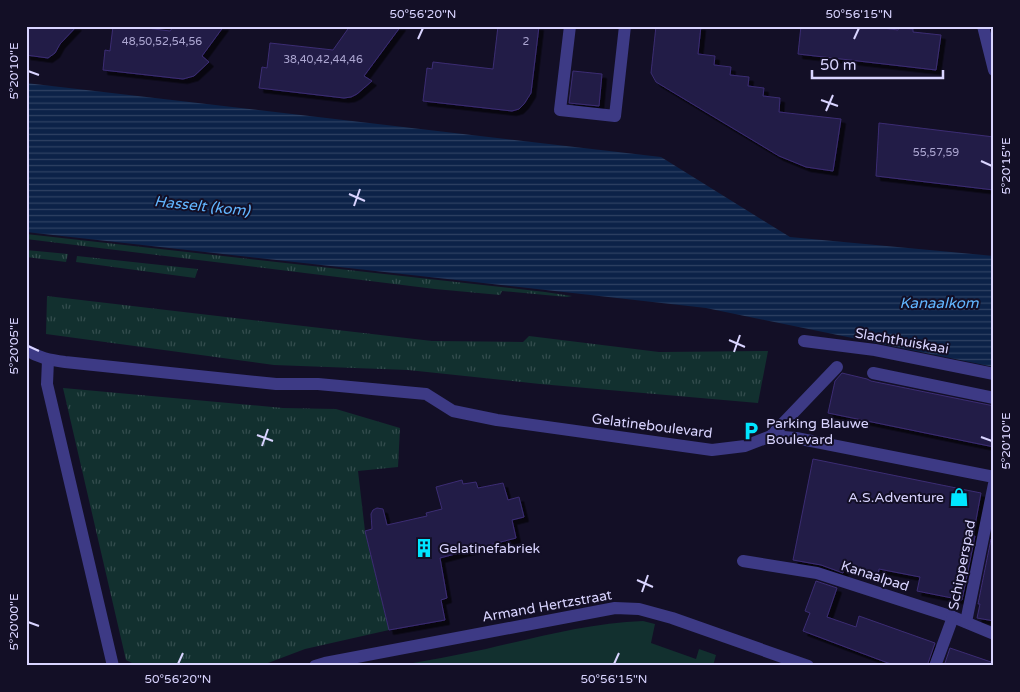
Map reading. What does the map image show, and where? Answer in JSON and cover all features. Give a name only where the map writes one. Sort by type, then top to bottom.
[{"type":"street","points":[[570,26],[560,110],[615,116],[625,26]]},
{"type":"street","points":[[983,26],[994,70]]},
{"type":"street","name":"Slachthuiskaai","points":[[804,341],[875,350],[994,374]]},
{"type":"street","points":[[26,350],[48,360],[47,384],[113,666]]},
{"type":"street","name":"Gelatineboulevard","points":[[48,360],[276,384],[318,384],[426,394],[453,411],[497,420],[712,450],[745,446],[771,436],[815,441],[994,477]]},
{"type":"street","points":[[771,436],[837,367]]},
{"type":"street","points":[[873,373],[994,398]]},
{"type":"street","name":"Schipperspad","points":[[966,622],[994,484]]},
{"type":"street","name":"Kanaalpad","points":[[743,562],[817,573],[953,617],[994,634]]},
{"type":"street","name":"Armand Hertzstraat","points":[[315,666],[614,608],[639,609],[663,616],[808,666]]},
{"type":"street","name":"Schipperspad","points":[[935,666],[953,617]]},
{"type":"green space","points":[[26,234],[572,296],[502,291],[500,295],[435,289],[26,239]]},
{"type":"green space","points":[[26,250],[68,254],[66,262],[26,257]]},
{"type":"green space","points":[[77,256],[198,269],[195,278],[76,262]]},
{"type":"green space","points":[[47,296],[432,341],[523,342],[529,336],[659,352],[768,351],[758,403],[540,384],[408,370],[274,365],[46,334]]},
{"type":"green space","points":[[63,388],[283,408],[336,409],[400,428],[398,467],[358,471],[365,531],[389,630],[305,649],[260,666],[138,666],[126,660]]},
{"type":"green space","points":[[643,621],[655,624],[651,643],[696,659],[699,649],[716,655],[713,666],[396,666],[486,649],[545,635],[623,622]]},
{"type":"water","points":[[26,83],[661,157],[790,237],[994,256],[994,367],[706,308],[26,232]]},
{"type":"building","points":[[26,26],[77,26],[60,44],[55,53],[48,58],[26,55]]},
{"type":"building","points":[[113,26],[170,31],[174,26],[224,26],[202,56],[209,62],[194,76],[183,79],[103,70],[105,50],[110,51]]},
{"type":"building","points":[[350,26],[401,26],[364,76],[372,81],[357,94],[344,98],[259,88],[262,67],[267,68],[270,43],[333,50]]},
{"type":"building","points":[[498,26],[539,26],[531,93],[519,109],[512,111],[423,101],[427,68],[432,69],[433,62],[493,69]]},
{"type":"building","points":[[656,26],[701,26],[698,54],[715,56],[714,65],[731,67],[730,75],[749,77],[748,86],[764,88],[763,96],[780,98],[779,112],[841,119],[833,171],[806,167],[779,156],[656,82],[651,73]]},
{"type":"building","points":[[801,26],[867,26],[898,30],[899,28],[913,29],[913,32],[941,35],[936,70],[798,54]]},
{"type":"building","points":[[573,71],[602,74],[599,106],[569,103]]},
{"type":"building","points":[[879,123],[994,137],[994,190],[876,176]]},
{"type":"building","points":[[842,373],[871,381],[994,406],[994,447],[828,413],[835,381]]},
{"type":"building","points":[[813,459],[981,493],[973,536],[975,536],[962,600],[917,591],[920,577],[879,569],[878,576],[844,569],[843,573],[821,565],[793,560]]},
{"type":"building","name":"Gelatinefabriek","points":[[462,480],[463,484],[476,482],[478,488],[503,483],[508,500],[519,497],[524,517],[512,520],[516,538],[440,558],[447,598],[441,600],[445,620],[389,630],[365,531],[372,529],[371,514],[377,508],[383,509],[387,525],[427,516],[426,513],[442,509],[436,487]]},
{"type":"building","points":[[991,539],[994,540],[994,621],[977,618]]},
{"type":"building","points":[[816,581],[837,588],[827,617],[856,627],[859,616],[935,643],[927,666],[896,666],[803,631],[810,613],[805,611]]},
{"type":"building","points":[[950,648],[994,663],[994,666],[944,666]]},
{"type":"place","name":"Parking Blauwe Boulevard","points":[[751,431]]},
{"type":"place","name":"A.S.Adventure","points":[[959,497]]},
{"type":"place","name":"Gelatinefabriek","points":[[424,548]]},
{"type":"water label","name":"Hasselt (kom)","points":[[202,206]]},
{"type":"water label","name":"Kanaalkom","points":[[939,303]]}]
